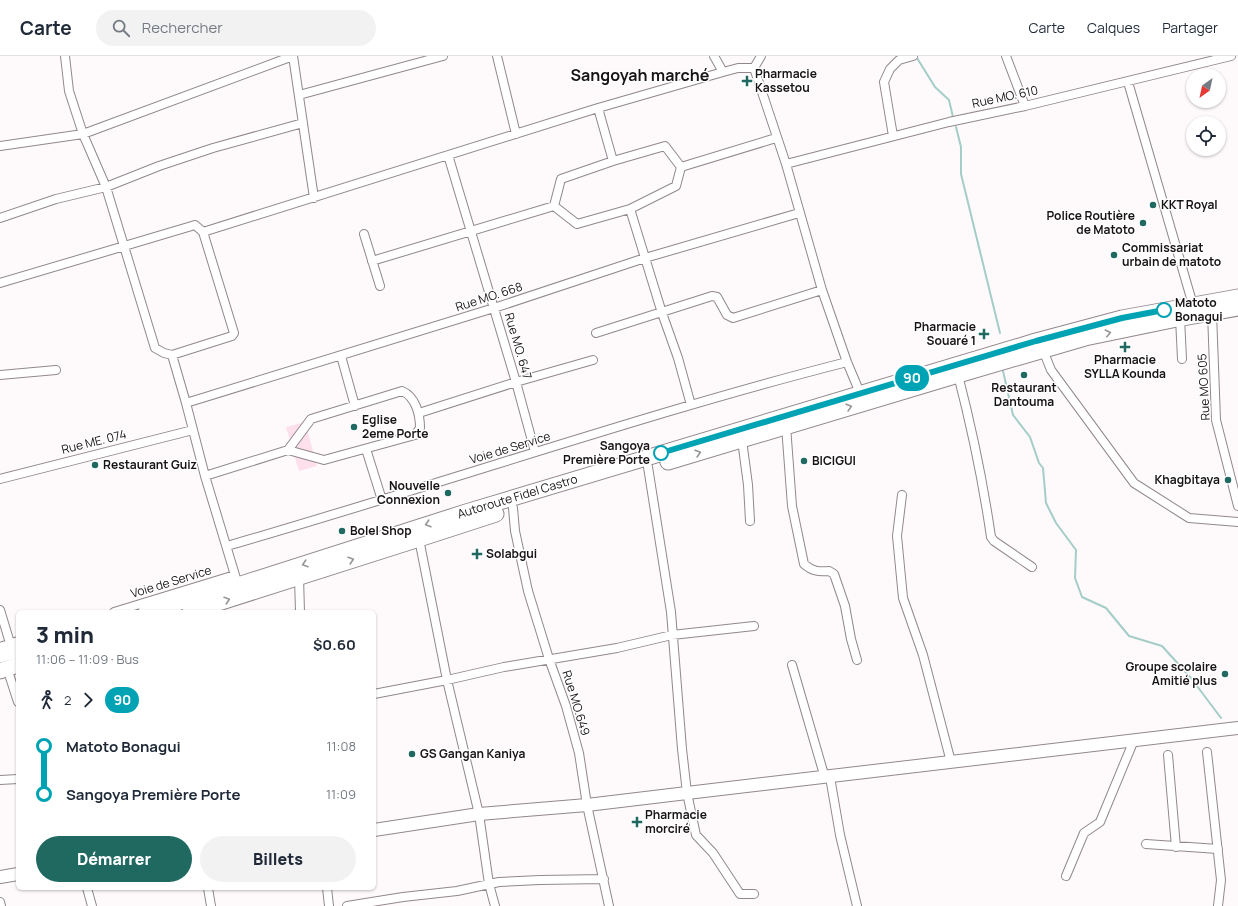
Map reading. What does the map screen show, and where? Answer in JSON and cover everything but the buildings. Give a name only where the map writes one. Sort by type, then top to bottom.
[{"type":"highway","name":"Autoroute Fidel Castro","points":[[185,601],[236,580],[1036,341],[1122,318],[1238,297]]},
{"type":"highway","name":"Autoroute Fidel Castro","points":[[153,610],[185,601],[299,577],[513,508],[1043,350],[1092,337],[1180,318],[1238,308]]},
{"type":"highway","points":[[6,665],[15,645]]},
{"type":"street","points":[[0,283],[123,247],[195,225],[203,232],[234,333],[232,336],[172,355],[155,348],[123,247],[106,187],[83,134],[69,91],[65,56]]},
{"type":"street","points":[[0,146],[83,134],[293,56],[314,198]]},
{"type":"street","points":[[299,95],[442,56]]},
{"type":"street","points":[[497,56],[516,134]]},
{"type":"street","points":[[714,56],[723,72]]},
{"type":"street","points":[[761,56],[754,68],[776,138],[786,164],[822,290],[847,362],[860,393]]},
{"type":"street","points":[[893,136],[884,82],[890,69],[899,60],[913,56]]},
{"type":"street","points":[[1006,56],[1025,106]]},
{"type":"street","name":"Rue MO. 610","points":[[786,164],[949,122],[1128,82],[1227,57]]},
{"type":"street","points":[[203,232],[598,108],[738,68],[754,68]]},
{"type":"street","points":[[1128,82],[1193,305]]},
{"type":"street","points":[[598,108],[613,161]]},
{"type":"street","points":[[0,218],[56,199],[106,187],[159,166],[213,148],[303,123]]},
{"type":"street","points":[[681,167],[776,138]]},
{"type":"street","points":[[554,206],[561,179],[613,161],[665,146],[681,167]]},
{"type":"street","name":"Rue MO. 647","points":[[448,155],[516,382],[535,452]]},
{"type":"street","points":[[554,206],[577,224],[630,209],[676,186],[681,167]]},
{"type":"street","points":[[372,260],[554,206]]},
{"type":"street","points":[[630,209],[662,313],[678,358],[691,404]]},
{"type":"street","name":"Rue MO. 668","points":[[186,403],[494,308],[645,258],[799,213]]},
{"type":"street","points":[[364,234],[380,286]]},
{"type":"street","points":[[596,333],[712,296],[717,297],[727,315],[733,318],[822,290]]},
{"type":"street","name":"Rue MO 605","points":[[1212,313],[1216,420],[1238,506]]},
{"type":"street","points":[[1180,318],[1182,359]]},
{"type":"street","points":[[1043,350],[1051,370],[1134,483],[1189,518],[1238,522]]},
{"type":"street","points":[[172,355],[205,476],[236,580]]},
{"type":"street","points":[[341,356],[355,406]]},
{"type":"street","points":[[420,413],[516,382],[593,360]]},
{"type":"street","name":"Voie de Service","points":[[226,546],[382,500],[691,404],[847,362]]},
{"type":"street","points":[[0,375],[56,370]]},
{"type":"street","points":[[958,375],[975,441],[991,537],[994,541],[1032,567]]},
{"type":"street","points":[[205,476],[288,450],[324,460],[415,435],[420,428],[420,413],[410,396],[402,391],[311,419],[288,450]]},
{"type":"street","points":[[786,426],[792,506],[804,564],[817,572],[829,571],[834,574],[845,606],[851,639],[857,660]]},
{"type":"street","name":"Rue ME. 074","points":[[0,479],[193,430]]},
{"type":"street","points":[[742,440],[749,492],[750,522]]},
{"type":"street","points":[[366,449],[382,500]]},
{"type":"street","points":[[648,467],[671,612],[678,717],[688,794],[696,835],[712,853],[740,894],[754,894]]},
{"type":"street","points":[[902,495],[897,536],[903,598],[923,655],[951,762]]},
{"type":"street","name":"Rue MO.649","points":[[513,508],[515,531],[528,591],[549,659],[566,706],[578,753],[587,805],[604,879],[608,906]]},
{"type":"street","points":[[419,539],[447,680],[479,814],[489,884],[495,906]]},
{"type":"street","points":[[299,577],[300,610]]},
{"type":"street","name":"Voie de Service","points":[[127,610],[185,601]]},
{"type":"street","points":[[0,610],[15,645],[0,646]]},
{"type":"street","points":[[376,694],[447,680],[504,666],[617,648],[672,635],[754,626]]},
{"type":"street","points":[[6,665],[16,696]]},
{"type":"street","points":[[792,665],[828,777],[857,906]]},
{"type":"street","points":[[376,830],[479,814],[587,805],[688,794],[1238,728]]},
{"type":"street","points":[[1066,876],[1084,833],[1100,822],[1134,740]]},
{"type":"street","points":[[1207,752],[1221,880],[1218,906]]},
{"type":"street","points":[[1168,755],[1176,847]]},
{"type":"street","points":[[0,780],[16,778]]},
{"type":"street","points":[[1146,844],[1218,849]]},
{"type":"street","points":[[0,877],[16,874]]},
{"type":"street","points":[[347,906],[403,897],[457,892],[499,882],[604,879]]},
{"type":"street","points":[[88,890],[92,906]]},
{"type":"street","points":[[208,890],[211,906]]},
{"type":"street","points":[[327,890],[329,906]]},
{"type":"street","points":[[0,902],[1,906]]},
{"type":"shaded area","points":[[305,422],[317,466],[299,471],[286,427]]},
{"type":"waterway","points":[[917,58],[935,87],[949,100],[953,117]]},
{"type":"waterway","points":[[956,127],[961,147],[961,174],[1000,333]]},
{"type":"waterway","points":[[1003,371],[1013,415],[1030,437],[1039,463],[1043,468],[1046,503],[1056,523],[1076,550],[1075,578],[1082,597],[1106,608],[1129,636],[1162,646],[1191,678],[1221,718]]},
{"type":"bus line","name":"90","points":[[661,453],[1036,341],[1122,318],[1164,310]]},
{"type":"place","name":"Pharmacie Kassetou","points":[[747,81]]},
{"type":"place","name":"KKT Royal","points":[[1153,205]]},
{"type":"place","name":"Police Routière de Matoto","points":[[1143,223]]},
{"type":"place","name":"Commissariat urbain de matoto","points":[[1114,255]]},
{"type":"place","name":"Matoto Bonagui","points":[[1164,310]]},
{"type":"place","name":"Pharmacie Souaré 1","points":[[984,334]]},
{"type":"place","name":"Pharmacie SYLLA Kounda","points":[[1125,347]]},
{"type":"place","name":"Restaurant Dantouma","points":[[1024,375]]},
{"type":"place","name":"Eglise 2eme Porte","points":[[354,427]]},
{"type":"place","name":"Sangoya Première Porte","points":[[661,453]]},
{"type":"place","name":"BICIGUI","points":[[804,461]]},
{"type":"place","name":"Restaurant Guiz","points":[[95,465]]},
{"type":"place","name":"Khagbitaya","points":[[1228,480]]},
{"type":"place","name":"Nouvelle Connexion","points":[[448,493]]},
{"type":"place","name":"Bolel Shop","points":[[342,531]]},
{"type":"place","name":"Solabgui","points":[[477,554]]},
{"type":"place","name":"Groupe scolaire Amitié plus","points":[[1225,674]]},
{"type":"place","name":"GS Gangan Kaniya","points":[[412,754]]},
{"type":"place","name":"Pharmacie morciré","points":[[637,822]]},
{"type":"district","name":"Sangoyah marché","points":[[640,75]]}]
